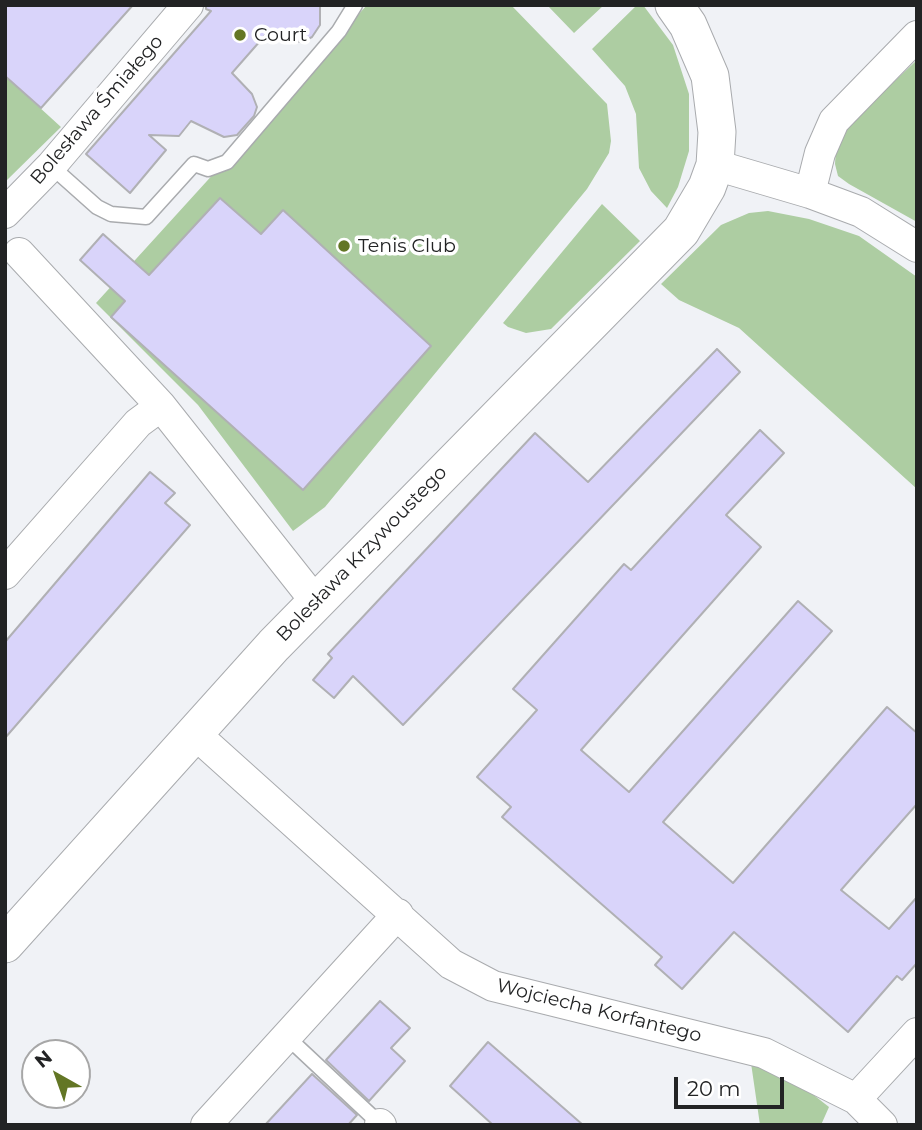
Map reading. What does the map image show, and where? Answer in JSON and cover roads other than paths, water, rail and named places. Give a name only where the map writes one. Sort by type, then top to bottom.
[{"type":"street","name":"Bolesława Śmiałego","points":[[5,213],[51,166],[188,5]]},
{"type":"street","points":[[674,5],[688,25],[710,76],[717,132],[715,165],[810,193],[861,212],[917,247]]},
{"type":"street","points":[[810,193],[820,153],[834,121],[845,106],[917,36]]},
{"type":"street","name":"Bolesława Krzywoustego","points":[[5,944],[193,732],[316,602],[681,231],[696,209],[715,165]]},
{"type":"street","points":[[10,253],[161,405],[316,602]]},
{"type":"street","points":[[5,574],[138,423],[161,405]]},
{"type":"street","name":"Wojciecha Korfantego","points":[[193,732],[451,964],[494,986],[764,1053],[856,1099],[882,1125]]},
{"type":"street","points":[[206,1125],[398,914]]},
{"type":"street","points":[[856,1099],[917,1032]]},
{"type":"lane","points":[[51,166],[111,215],[146,217],[194,164],[208,169],[227,162],[339,31],[355,5]]},
{"type":"lane","points":[[286,1036],[380,1124]]},
{"type":"place","name":"Court","points":[[240,35]]},
{"type":"place","name":"Tenis Club","points":[[344,246]]}]
